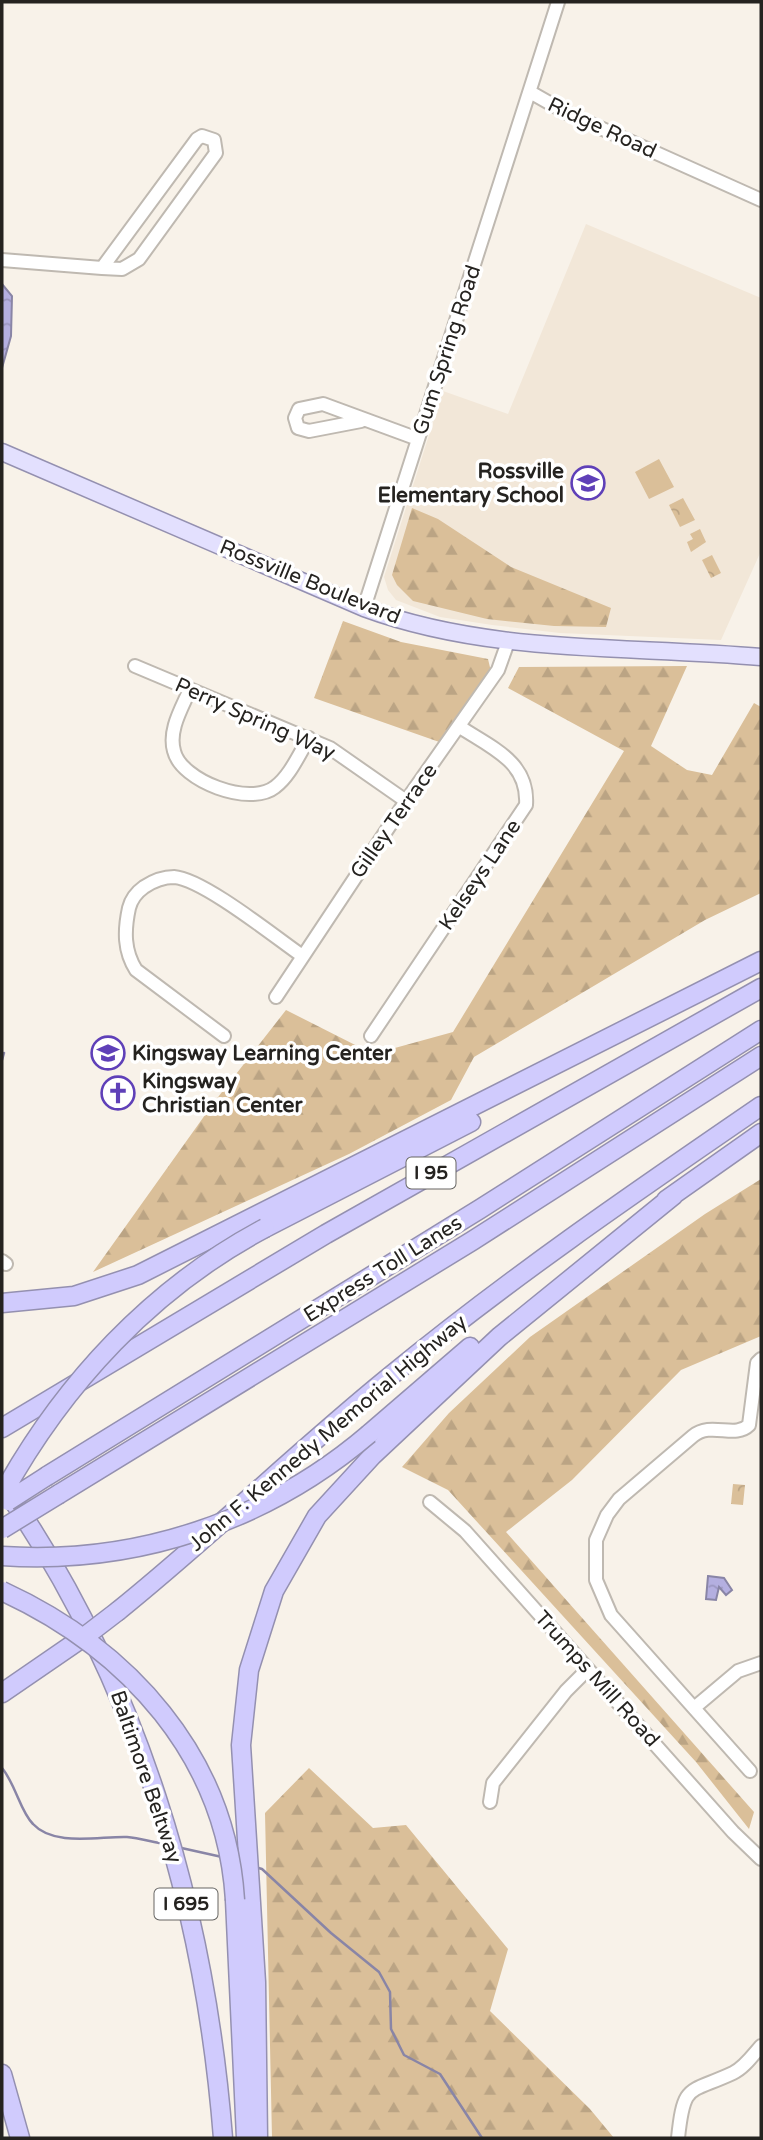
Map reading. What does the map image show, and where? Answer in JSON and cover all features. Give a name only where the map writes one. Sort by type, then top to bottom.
[{"type":"highway","points":[[2,1303],[60,1299],[102,1289],[138,1275],[761,961]]},
{"type":"highway","points":[[2,1495],[47,1422],[109,1347],[180,1283],[265,1228],[761,968]]},
{"type":"highway","name":"I 95","points":[[2,1428],[348,1220],[761,988]]},
{"type":"highway","name":"Express Toll Lanes","points":[[2,1504],[480,1209],[761,1030]]},
{"type":"highway","name":"Express Toll Lanes","points":[[2,1529],[472,1241],[761,1056]]},
{"type":"highway","name":"John F. Kennedy Memorial Highway","points":[[2,1693],[118,1611],[387,1378],[500,1290],[761,1106]]},
{"type":"highway","points":[[2,1556],[56,1557],[108,1552],[205,1530],[288,1493],[333,1463],[555,1280],[761,1133]]},
{"type":"highway","points":[[246,2138],[243,1898],[247,1830],[241,1745],[249,1670],[268,1605],[290,1558],[340,1488],[435,1394],[538,1304],[674,1195]]},
{"type":"highway","name":"Baltimore Beltway","points":[[2,1484],[50,1555],[80,1611],[113,1679],[145,1761],[168,1836],[195,1944],[211,2037],[223,2138]]},
{"type":"highway","points":[[2,1591],[39,1609],[88,1640],[131,1676],[168,1716],[196,1762],[215,1807],[243,1898],[258,2138]]},
{"type":"highway","points":[[2,2074],[20,2138]]},
{"type":"main road","name":"Rossville Boulevard","points":[[2,452],[364,608],[440,631],[508,642],[761,657]]},
{"type":"street","name":"Ridge Road","points":[[558,2],[530,92],[567,113],[761,200]]},
{"type":"street","name":"Gum Spring Road","points":[[364,608],[530,92]]},
{"type":"street","points":[[2,260],[102,268],[122,269],[134,264],[216,153],[214,141],[202,136],[197,139],[102,268]]},
{"type":"street","points":[[158,191],[178,206]]},
{"type":"street","points":[[361,421],[418,439]]},
{"type":"street","name":"Gilley Terrace","points":[[275,997],[406,801],[498,670],[508,642]]},
{"type":"street","name":"Perry Spring Way","points":[[135,666],[330,748],[406,801]]},
{"type":"street","points":[[190,689],[174,731],[174,752],[182,768],[220,788],[244,795],[266,793],[284,777],[309,738]]},
{"type":"street","name":"Kelseys Lane","points":[[371,1036],[526,805],[524,777],[516,766],[460,727]]},
{"type":"street","points":[[224,1036],[136,970],[129,959],[125,948],[127,916],[130,903],[139,891],[162,878],[187,880],[301,955]]},
{"type":"street","points":[[750,1771],[611,1615],[596,1580],[596,1540],[607,1515],[619,1499],[699,1430],[711,1428],[738,1431],[749,1425],[757,1363],[761,1359]]},
{"type":"street","name":"Trumps Mill Road","points":[[430,1502],[465,1531],[733,1832],[761,1859]]},
{"type":"street","points":[[694,1708],[738,1671],[761,1663]]},
{"type":"street","points":[[489,1802],[493,1783],[566,1691],[587,1670]]},
{"type":"street","points":[[678,2138],[681,2107],[690,2093],[703,2082],[735,2072],[761,2046]]},
{"type":"shaded area","name":"Rossville Elementary School","points":[[586,224],[761,298],[761,551],[721,640],[560,633],[492,625],[440,617],[396,600],[388,590],[384,577],[443,391],[508,414]]},
{"type":"green space","points":[[659,459],[674,487],[649,499],[635,472]]},
{"type":"green space","points":[[683,498],[695,520],[680,527],[669,505]]},
{"type":"green space","points":[[412,508],[438,519],[511,567],[611,608],[606,627],[554,626],[487,619],[413,601],[397,585],[392,575]]},
{"type":"green space","points":[[700,529],[706,542],[691,552],[687,542],[693,539],[690,534]]},
{"type":"green space","points":[[712,555],[721,573],[711,578],[702,560]]},
{"type":"green space","points":[[343,621],[401,642],[488,659],[493,680],[445,744],[314,698]]},
{"type":"green space","points":[[687,666],[651,746],[687,770],[712,775],[754,703],[761,707],[761,893],[705,920],[474,1057],[451,1100],[349,1154],[93,1272],[215,1101],[286,1010],[373,1054],[453,1032],[624,751],[508,688],[519,667]]},
{"type":"green space","points":[[761,1179],[761,1336],[681,1370],[572,1480],[506,1532],[754,1812],[749,1829],[696,1762],[448,1490],[402,1467],[449,1413],[530,1337],[705,1214]]},
{"type":"green space","points":[[733,1484],[745,1485],[743,1505],[731,1504]]},
{"type":"green space","points":[[309,1768],[373,1828],[406,1825],[508,1949],[490,2011],[590,2109],[614,2138],[272,2138],[265,1813]]},
{"type":"water","points":[[2,284],[12,296],[11,336],[2,368]]},
{"type":"water","points":[[708,1576],[724,1578],[732,1590],[726,1595],[719,1587],[716,1600],[706,1599]]},
{"type":"waterway","points":[[2,1060],[4,1053]]},
{"type":"waterway","points":[[2,1768],[29,1819],[42,1831],[65,1838],[127,1837],[164,1844]]},
{"type":"waterway","points":[[177,1847],[222,1857]]},
{"type":"waterway","points":[[255,1867],[262,1869],[331,1933],[379,1972],[390,1992],[391,2029],[404,2055],[440,2074],[482,2138]]},
{"type":"place","name":"Rossville Elementary School","points":[[588,483]]},
{"type":"place","name":"Kingsway Learning Center","points":[[108,1053]]},
{"type":"place","name":"Kingsway Christian Center","points":[[118,1093]]}]
